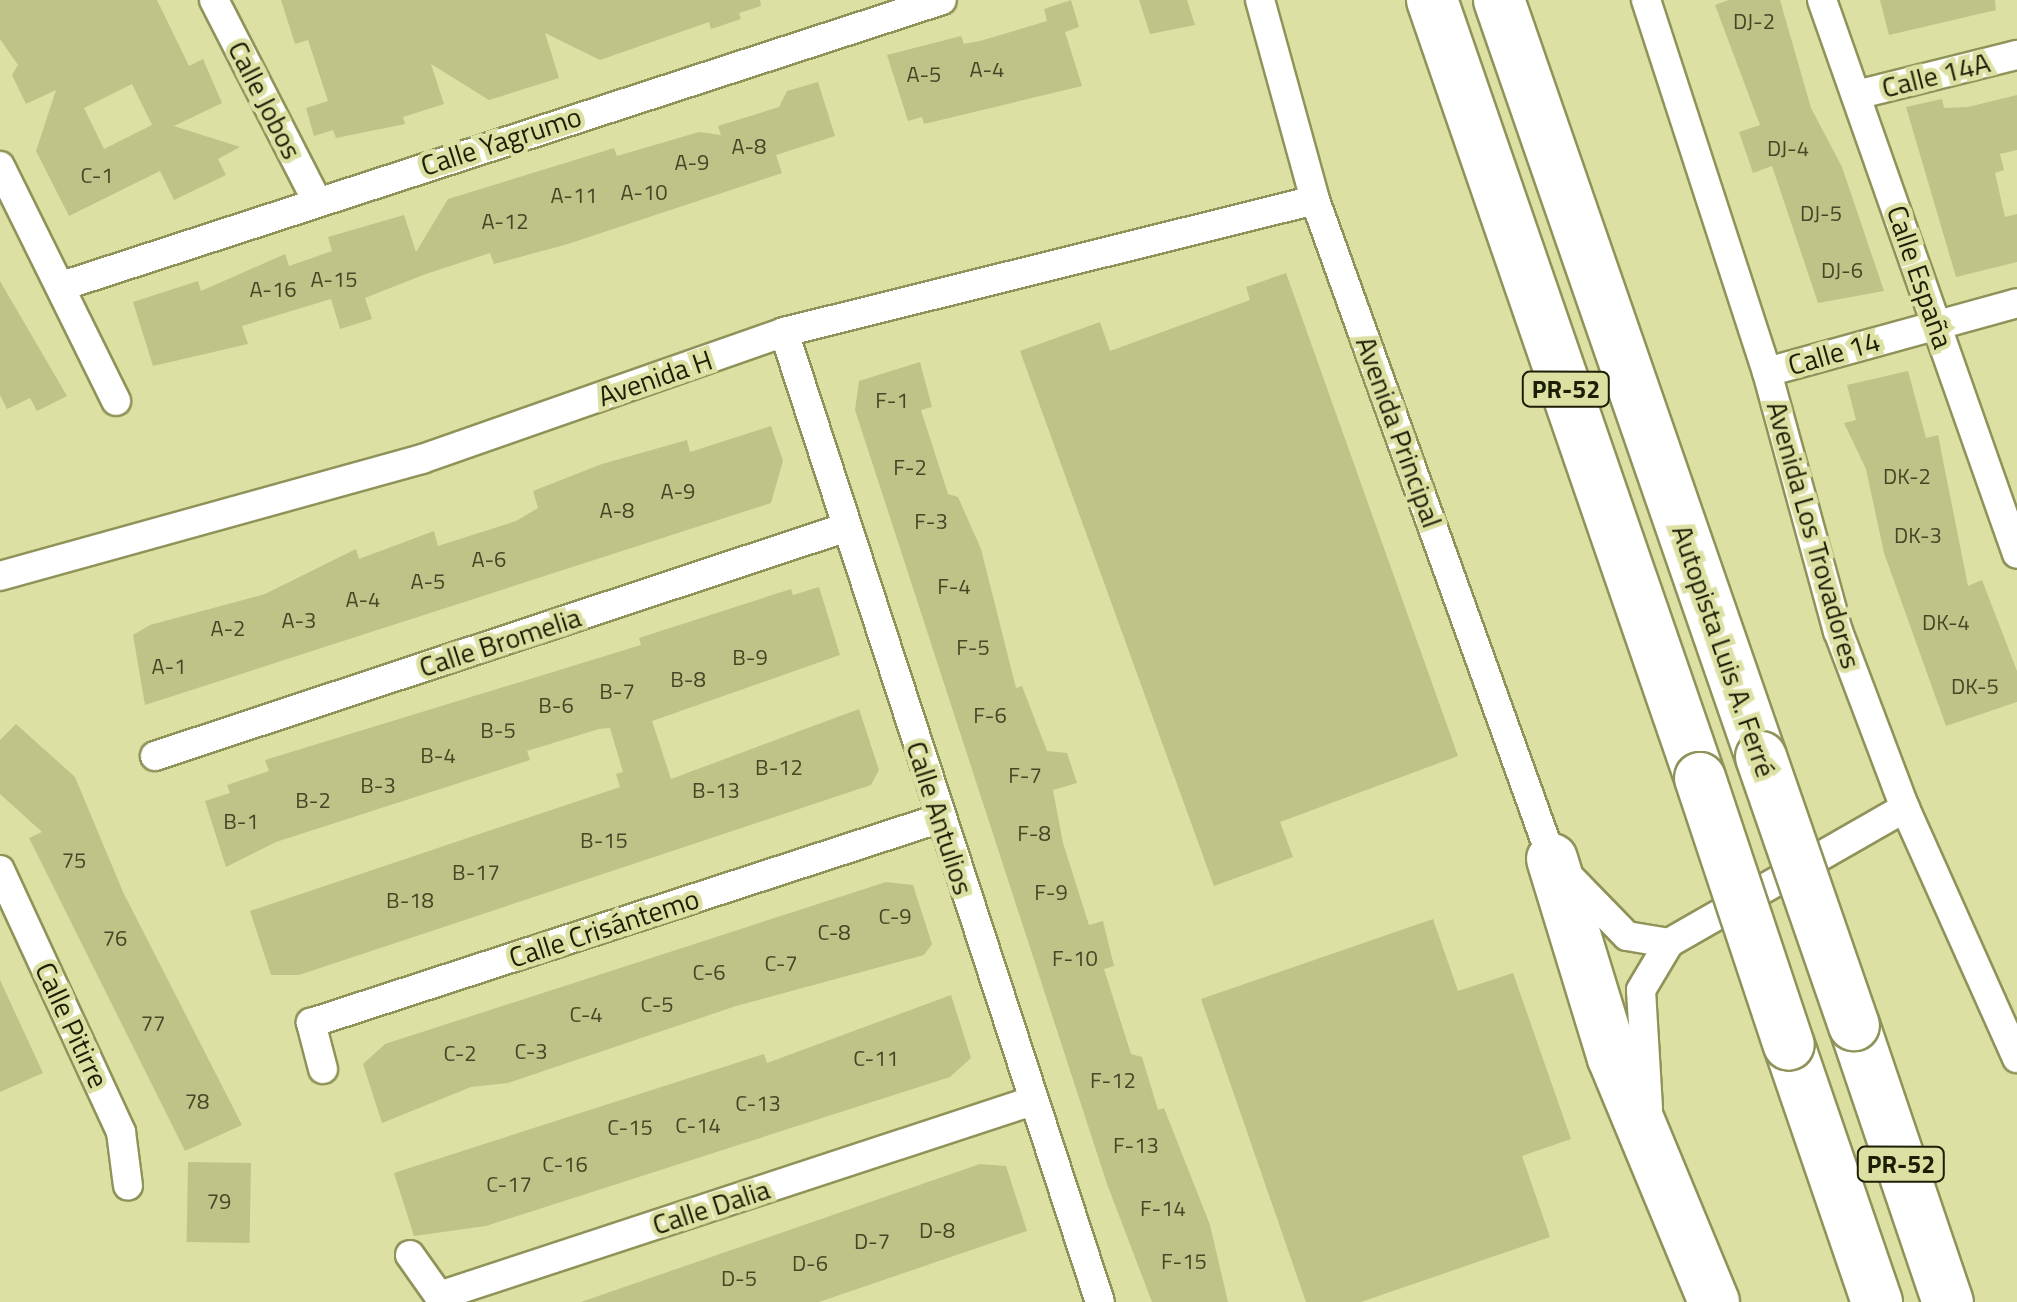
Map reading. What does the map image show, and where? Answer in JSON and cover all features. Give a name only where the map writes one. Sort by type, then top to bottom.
[{"type":"highway","name":"PR-52","points":[[1432,0],[1876,1302]]},
{"type":"highway","name":"Autopista Luis A. Ferré","points":[[1499,0],[1948,1302]]},
{"type":"highway","points":[[1552,859],[1613,1058],[1650,1134],[1714,1302]]},
{"type":"street","name":"Calle Jobos","points":[[214,0],[316,201]]},
{"type":"street","name":"Calle Yagrumo","points":[[62,286],[942,0]]},
{"type":"street","name":"Avenida Principal","points":[[1260,0],[1315,200],[1552,859]]},
{"type":"street","name":"Avenida Los Trovadores","points":[[1646,0],[1767,372],[1838,631],[1904,808],[2017,1058]]},
{"type":"street","name":"Calle España","points":[[1822,0],[2017,552]]},
{"type":"street","name":"Calle 14A","points":[[1856,95],[2017,54]]},
{"type":"street","points":[[0,166],[116,400]]},
{"type":"street","name":"Avenida H","points":[[0,576],[422,459],[784,332],[1315,200]]},
{"type":"street","name":"Calle 14","points":[[1767,372],[2017,303]]},
{"type":"street","name":"Calle Antulios","points":[[784,332],[844,528],[1100,1302]]},
{"type":"street","name":"Calle Bromelia","points":[[155,756],[844,528]]},
{"type":"street","points":[[1650,1134],[1641,990],[1668,944],[1904,808]]},
{"type":"street","name":"Calle Crisántemo","points":[[323,1069],[311,1023],[941,818]]},
{"type":"street","points":[[1552,859],[1627,936],[1668,944]]},
{"type":"street","name":"Calle Pitirre","points":[[0,870],[122,1132],[128,1186]]},
{"type":"street","name":"Calle Dalia","points":[[410,1255],[439,1296],[1032,1102]]},
{"type":"building","points":[[0,0],[157,0],[189,66],[203,59],[222,103],[174,126],[240,147],[218,159],[226,175],[174,200],[160,171],[69,216],[36,151],[56,90],[26,104],[12,75],[18,65],[0,39]],"holes":[[[132,84],[152,125],[104,149],[84,108]]]},
{"type":"building","points":[[281,0],[760,0],[761,6],[739,13],[741,19],[711,29],[709,22],[600,60],[545,33],[559,78],[489,100],[431,64],[444,104],[403,117],[405,124],[336,138],[333,130],[314,136],[306,108],[328,101],[308,40],[295,44]]},
{"type":"building","points":[[1071,0],[1079,27],[1065,32],[1082,86],[924,124],[922,117],[908,121],[887,55],[961,36],[964,44],[980,41],[1047,21],[1044,9]]},
{"type":"building","points":[[1139,0],[1187,0],[1195,25],[1150,34]]},
{"type":"building","points":[[1729,0],[1780,0],[1811,108],[1842,167],[1884,291],[1818,303],[1772,166],[1753,173],[1739,132],[1760,125],[1715,5]]},
{"type":"building","points":[[1880,0],[1995,0],[1996,10],[1889,35]]},
{"type":"building","points":[[818,82],[835,136],[776,155],[782,173],[568,244],[494,264],[490,253],[423,275],[365,298],[372,319],[340,329],[331,299],[242,326],[248,344],[153,366],[133,302],[198,281],[201,291],[285,254],[289,266],[332,251],[328,237],[404,215],[416,252],[448,199],[614,148],[617,156],[699,132],[721,135],[718,126],[779,107],[787,91]]},
{"type":"building","points":[[2017,95],[2017,150],[2000,154],[2004,170],[1995,173],[2005,217],[2017,214],[2017,262],[1956,277],[1906,107],[1942,99],[1944,108],[1968,107]]},
{"type":"building","points":[[1286,273],[1458,756],[1280,822],[1293,857],[1214,886],[1020,351],[1100,322],[1110,351],[1250,300],[1246,287]]},
{"type":"building","points":[[0,281],[67,396],[37,411],[30,398],[7,409],[0,395]]},
{"type":"building","points":[[920,362],[932,407],[921,410],[948,494],[958,497],[981,549],[1016,688],[1022,686],[1047,751],[1067,753],[1077,783],[1053,790],[1063,843],[1089,925],[1103,921],[1114,966],[1104,969],[1131,1054],[1142,1057],[1158,1110],[1164,1108],[1210,1225],[1228,1302],[1152,1302],[1107,1184],[855,410],[859,381]]},
{"type":"building","points":[[1908,371],[1926,438],[1938,435],[1968,586],[1982,580],[2017,671],[2017,702],[1946,726],[1884,553],[1866,469],[1844,423],[1856,420],[1847,385]]},
{"type":"building","points":[[771,426],[783,461],[771,503],[145,705],[133,635],[150,625],[265,594],[356,549],[359,559],[434,531],[438,546],[516,521],[538,508],[533,491],[602,464],[687,440],[690,452]]},
{"type":"building","points":[[819,587],[840,655],[652,721],[671,779],[859,709],[879,770],[871,785],[299,975],[271,975],[250,911],[620,787],[616,774],[623,772],[610,728],[599,729],[527,751],[530,760],[276,842],[226,867],[205,801],[230,793],[227,785],[269,771],[265,760],[641,645],[639,638],[791,589],[793,595]]},
{"type":"building","points":[[16,724],[75,777],[123,892],[242,1125],[185,1151],[29,838],[42,832],[0,794],[0,740]]},
{"type":"building","points":[[886,882],[913,885],[932,944],[924,955],[736,1006],[508,1083],[471,1087],[382,1123],[363,1064],[385,1044]]},
{"type":"building","points":[[1433,919],[1458,991],[1513,973],[1571,1139],[1522,1156],[1550,1237],[1361,1302],[1306,1302],[1201,999]]},
{"type":"building","points":[[0,980],[43,1073],[0,1092]]},
{"type":"building","points":[[951,995],[971,1058],[950,1077],[486,1226],[414,1236],[394,1173],[764,1054],[767,1063]]},
{"type":"building","points":[[188,1162],[251,1163],[250,1243],[187,1242]]},
{"type":"building","points":[[980,1164],[1006,1166],[1027,1231],[819,1302],[581,1302]]}]
